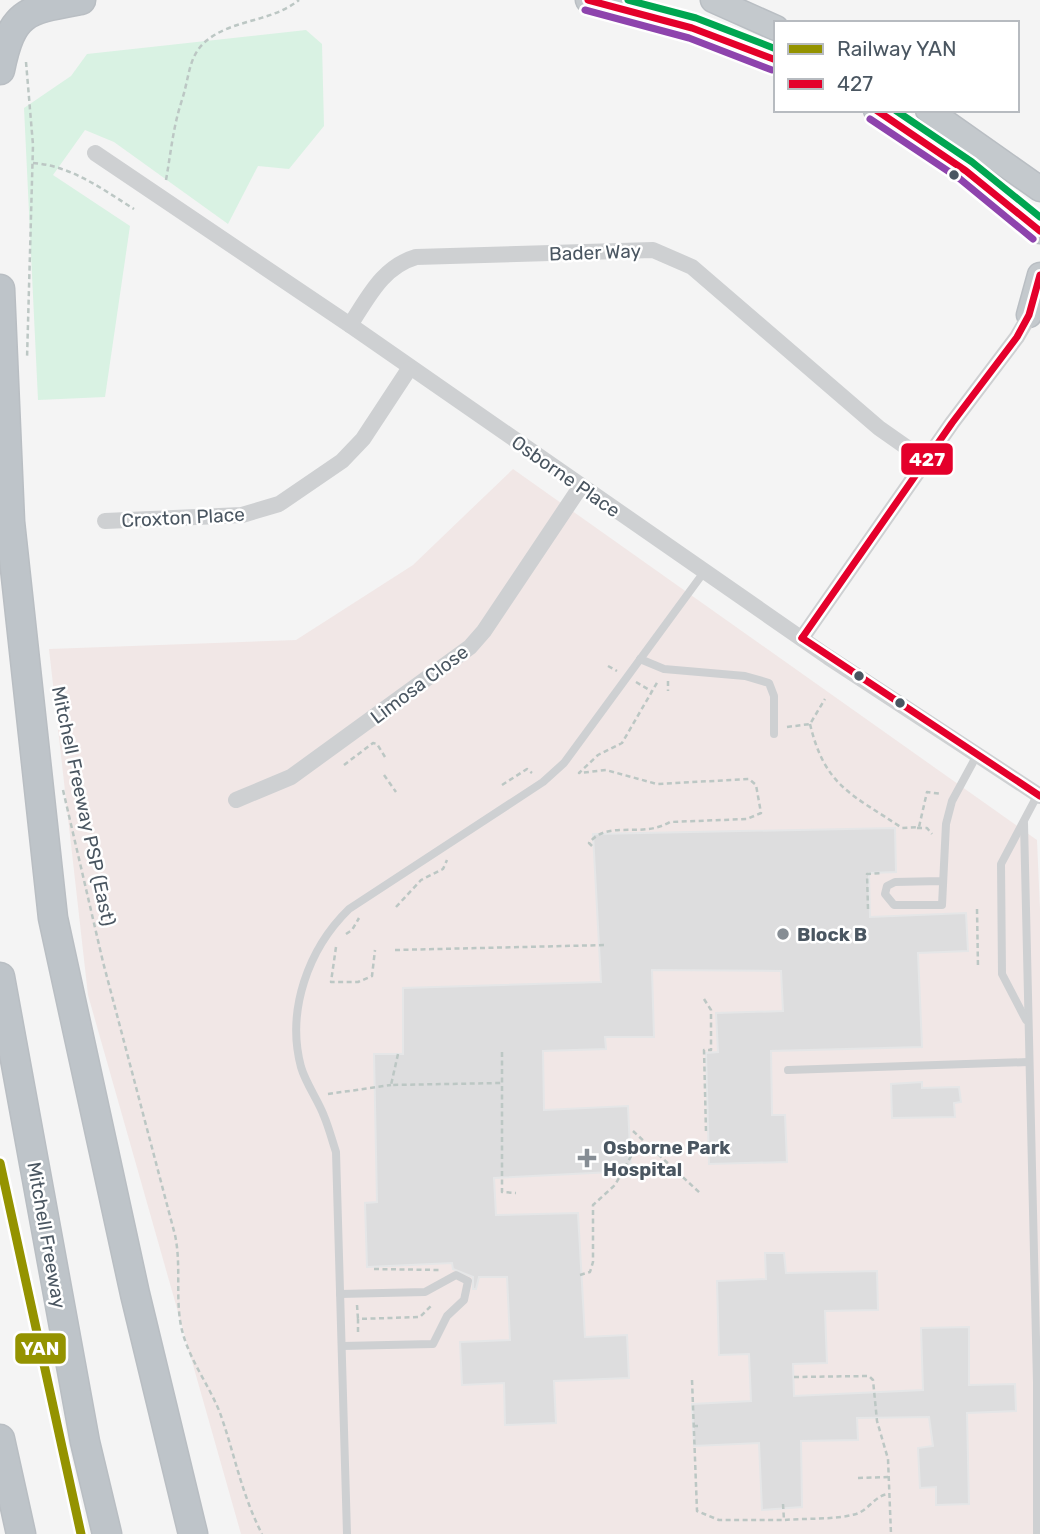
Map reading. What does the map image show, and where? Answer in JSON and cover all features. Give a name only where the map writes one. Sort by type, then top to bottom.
[{"type":"highway","points":[[0,70],[12,29],[27,14],[40,6],[80,0]]},
{"type":"highway","points":[[593,0],[692,29],[774,59]]},
{"type":"highway","points":[[713,0],[774,27]]},
{"type":"highway","points":[[879,112],[966,171],[1040,231]]},
{"type":"highway","points":[[931,112],[1040,189]]},
{"type":"highway","points":[[1036,313],[1040,275]]},
{"type":"highway","points":[[0,289],[11,535],[53,918],[129,1268],[192,1534]]},
{"type":"highway","name":"Mitchell Freeway","points":[[0,977],[85,1442],[107,1534]]},
{"type":"highway","points":[[0,1439],[21,1534]]},
{"type":"street","name":"Osborne Place","points":[[95,153],[350,325],[409,369],[704,572],[1039,795]]},
{"type":"street","name":"Bader Way","points":[[350,325],[384,274],[399,262],[416,257],[653,250],[692,267],[879,428],[926,461]]},
{"type":"street","points":[[802,638],[926,461],[1036,313]]},
{"type":"street","name":"Croxton Place","points":[[105,521],[242,515],[279,504],[342,461],[363,439],[409,369]]},
{"type":"street","name":"Limosa Close","points":[[236,800],[291,777],[470,647],[484,631],[581,486]]},
{"type":"lane","points":[[347,1534],[336,1152],[301,1067],[295,1021],[305,978],[333,925],[349,909],[543,782],[564,763],[704,572]]},
{"type":"lane","points":[[640,659],[664,669],[745,676],[769,683],[774,696],[775,732]]},
{"type":"lane","points":[[941,881],[894,882],[887,886],[885,894],[894,905],[942,905],[941,881],[946,824],[953,801],[979,753]]},
{"type":"lane","points":[[1027,1023],[1002,974],[1000,873],[1004,855],[1039,795]]},
{"type":"lane","points":[[1024,822],[1037,1383],[1037,1534]]},
{"type":"lane","points":[[788,1070],[1028,1062]]},
{"type":"lane","points":[[340,1294],[425,1292],[456,1275],[468,1281],[464,1300],[447,1316],[433,1344],[342,1346]]},
{"type":"path","points":[[165,183],[175,121],[188,68],[198,48],[223,30],[257,21],[299,0]]},
{"type":"path","points":[[26,58],[32,162],[27,372]]},
{"type":"path","points":[[32,162],[47,164],[88,180],[134,209]]},
{"type":"path","points":[[608,666],[620,672]]},
{"type":"path","points":[[592,846],[589,843],[603,830],[649,831],[660,829],[670,822],[747,819],[761,813],[756,785],[749,779],[657,784],[606,770],[579,773],[598,755],[622,743],[659,678]]},
{"type":"path","points":[[634,681],[651,691]]},
{"type":"path","points":[[668,681],[668,691]]},
{"type":"path","points":[[775,732],[810,724],[825,699]]},
{"type":"path","points":[[810,724],[821,759],[831,777],[902,828],[928,828],[934,839]]},
{"type":"path","points":[[344,765],[373,743],[377,744],[386,757]]},
{"type":"path","points":[[502,785],[527,769],[535,775]]},
{"type":"path","points":[[384,775],[396,792]]},
{"type":"path","name":"Mitchell Freeway PSP (East)","points":[[63,789],[103,962],[175,1235],[180,1320],[190,1356],[220,1413],[247,1504],[262,1534]]},
{"type":"path","points":[[917,828],[925,794],[947,794],[949,791]]},
{"type":"path","points":[[396,907],[421,880],[443,869],[453,855]]},
{"type":"path","points":[[977,909],[978,967]]},
{"type":"path","points":[[359,918],[352,930],[341,939],[331,982],[358,982],[372,976],[375,950]]},
{"type":"path","points":[[395,950],[607,946]]},
{"type":"path","points":[[704,999],[711,1010],[711,1050],[704,1050],[706,1132]]},
{"type":"path","points":[[502,1052],[502,1192],[516,1193]]},
{"type":"path","points":[[391,1085],[398,1054]]},
{"type":"path","points":[[315,1096],[391,1085],[502,1083]]},
{"type":"path","points":[[633,1131],[701,1193]]},
{"type":"path","points":[[580,1275],[590,1272],[593,1262],[593,1205],[615,1185],[634,1151]]},
{"type":"path","points":[[374,1269],[429,1268],[444,1272]]},
{"type":"path","points":[[357,1301],[358,1335]]},
{"type":"path","points":[[358,1319],[420,1317],[433,1304]]},
{"type":"path","points":[[794,1377],[869,1376],[873,1380],[877,1421],[887,1459],[891,1534]]},
{"type":"path","points":[[692,1380],[695,1500],[700,1515],[719,1520],[784,1520],[853,1515],[864,1510],[880,1496],[888,1494]]},
{"type":"path","points":[[693,1426],[701,1426]]},
{"type":"path","points":[[858,1478],[888,1477]]},
{"type":"path","points":[[783,1504],[784,1520]]},
{"type":"shaded area","name":"Osborne Park Hospital","points":[[513,469],[1037,840],[1040,909],[1040,1534],[241,1534],[88,995],[49,649],[296,640],[413,565]]},
{"type":"green space","points":[[306,30],[322,44],[324,126],[289,169],[258,166],[228,224],[114,142],[85,130],[53,175],[130,226],[105,397],[38,400],[24,108],[71,76],[87,54]]},
{"type":"building","points":[[895,828],[896,872],[869,873],[870,917],[966,913],[968,951],[918,953],[922,1047],[771,1051],[772,1115],[785,1115],[787,1162],[709,1164],[706,1053],[718,1052],[716,1013],[783,1011],[781,971],[652,970],[654,1037],[605,1037],[606,1049],[543,1051],[544,1110],[628,1106],[631,1171],[494,1178],[496,1215],[578,1213],[585,1337],[627,1335],[629,1378],[554,1381],[556,1423],[505,1425],[504,1383],[462,1385],[460,1342],[510,1340],[507,1277],[479,1277],[476,1289],[473,1289],[473,1277],[453,1269],[452,1263],[367,1267],[365,1203],[377,1202],[374,1054],[403,1054],[403,988],[601,982],[593,834]]},
{"type":"building","points":[[922,1082],[922,1088],[959,1087],[961,1102],[954,1103],[955,1117],[892,1118],[891,1084]]},
{"type":"building","points":[[765,1253],[784,1253],[786,1273],[877,1271],[878,1310],[825,1311],[827,1363],[793,1364],[794,1396],[923,1390],[921,1328],[969,1327],[969,1385],[1015,1384],[1016,1411],[967,1413],[969,1504],[936,1505],[936,1487],[920,1488],[918,1448],[933,1446],[929,1417],[857,1418],[858,1440],[801,1441],[802,1507],[762,1510],[759,1443],[694,1446],[692,1404],[751,1401],[749,1354],[719,1355],[717,1281],[766,1279]]},
{"type":"rail line","name":"YAN","points":[[0,1163],[81,1534]]},
{"type":"transit line","name":"427","points":[[588,0],[692,28],[774,59]]},
{"type":"transit line","points":[[628,0],[696,18],[774,48]]},
{"type":"transit line","points":[[585,10],[689,38],[772,70]]},
{"type":"transit line","name":"427","points":[[879,112],[966,171],[1040,231]]},
{"type":"transit line","points":[[898,112],[972,162],[1040,217]]},
{"type":"transit line","points":[[870,119],[960,179],[1033,239]]},
{"type":"transit line","name":"427","points":[[802,638],[952,423],[1017,337],[1029,315],[1040,275]]},
{"type":"transit line","name":"427","points":[[802,638],[1040,796]]},
{"type":"place","name":"Block B","points":[[783,934]]},
{"type":"place","name":"Osborne Park Hospital","points":[[587,1158]]}]
